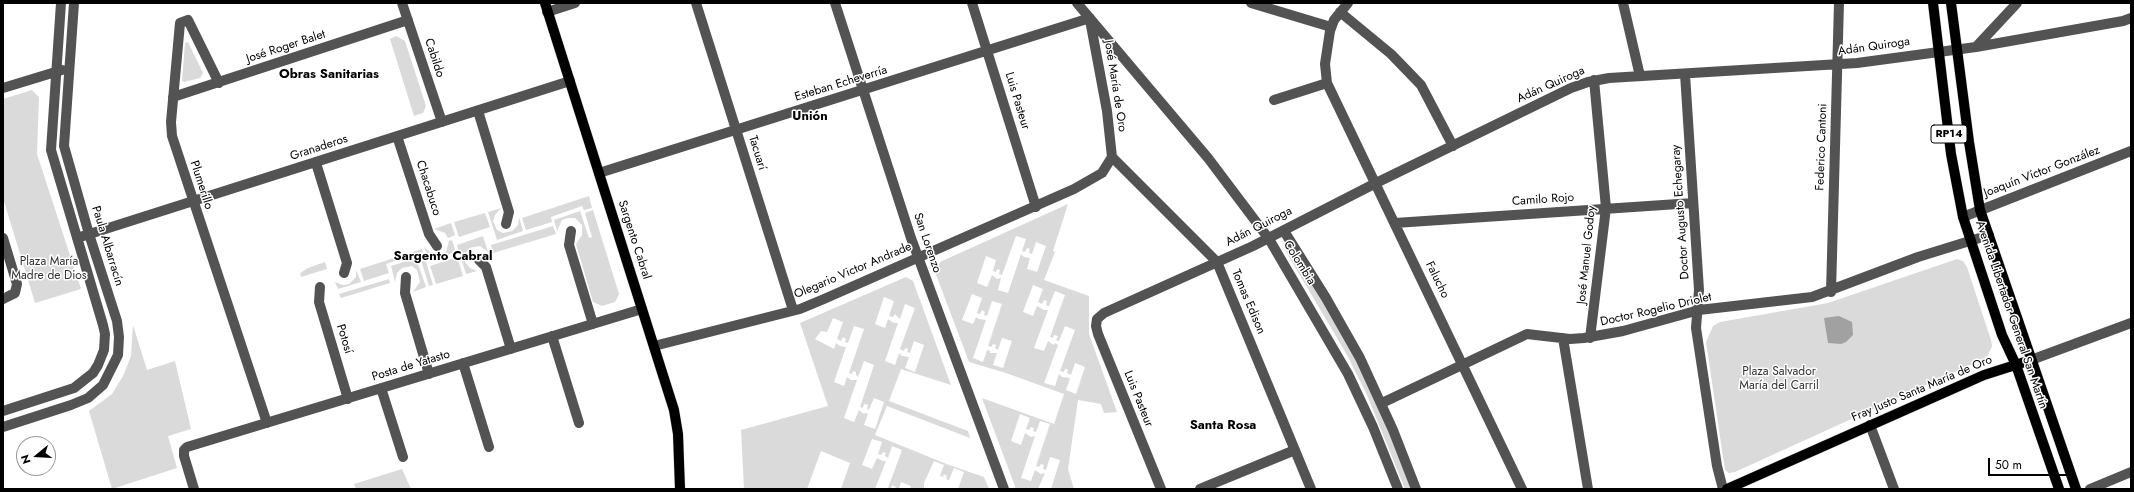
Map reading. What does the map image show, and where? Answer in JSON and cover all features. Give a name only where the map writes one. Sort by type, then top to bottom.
[{"type":"main road","name":"Avenida Libertador General San Martín","points":[[1933,3],[1953,164],[1963,217],[2002,335],[2016,366],[2058,489]]},
{"type":"main road","name":"Avenida Libertador General San Martín","points":[[1951,3],[1971,157],[1980,210],[2076,489]]},
{"type":"main road","name":"Sargento Cabral","points":[[546,7],[676,417],[680,489]]},
{"type":"main road","name":"Fray Justo Santa María de Oro","points":[[1727,489],[1984,375],[2031,360]]},
{"type":"street","points":[[3,411],[74,388],[87,379],[101,359],[105,343],[105,334],[51,150],[61,3]]},
{"type":"street","name":"Paula Albarracín","points":[[3,426],[81,401],[98,389],[111,370],[118,355],[119,330],[89,234],[64,146],[74,3]]},
{"type":"street","name":"Cabildo","points":[[402,3],[442,122]]},
{"type":"street","points":[[546,7],[575,3]]},
{"type":"street","name":"Tacuarí","points":[[696,3],[793,310]]},
{"type":"street","name":"San Lorenzo","points":[[836,3],[863,91],[918,258],[1004,489]]},
{"type":"street","name":"Luis Pasteur","points":[[972,3],[1036,207]]},
{"type":"street","name":"Colombia","points":[[1077,3],[1127,65],[1208,158],[1269,239],[1305,297],[1348,374],[1373,427],[1398,489]]},
{"type":"street","points":[[1251,3],[1331,27],[1340,12],[1348,3]]},
{"type":"street","points":[[1622,3],[1640,76]]},
{"type":"street","name":"Federico Cantoni","points":[[1831,292],[1840,3]]},
{"type":"street","points":[[1976,46],[2017,3]]},
{"type":"street","points":[[1340,12],[1391,54],[1421,85],[1453,146]]},
{"type":"street","name":"Esteban Echeverría","points":[[599,173],[736,129],[863,91],[1090,18]]},
{"type":"street","name":"José María de Oro","points":[[1090,18],[1104,90],[1112,158]]},
{"type":"street","name":"Adán Quiroga","points":[[1097,319],[1104,313],[1269,239],[1376,183],[1571,88],[1594,80],[1838,65],[1939,52],[2123,21],[2131,18]]},
{"type":"street","name":"Plumerillo","points":[[219,82],[188,20],[180,23],[171,122],[172,136],[267,423]]},
{"type":"street","name":"José Roger Balet","points":[[173,97],[408,20]]},
{"type":"street","name":"Falucho","points":[[1331,27],[1325,64],[1327,83],[1522,489]]},
{"type":"street","points":[[3,88],[69,67]]},
{"type":"street","name":"Doctor Augusto Echegaray","points":[[1685,74],[1699,310],[1697,336],[1717,466],[1723,489]]},
{"type":"street","name":"José Manuel Godoy","points":[[1590,338],[1606,208],[1594,80]]},
{"type":"street","name":"Granaderos","points":[[77,238],[570,81]]},
{"type":"street","points":[[1274,100],[1327,83]]},
{"type":"street","points":[[478,111],[509,212],[506,224]]},
{"type":"street","name":"Chacabuco","points":[[397,136],[429,234],[438,246]]},
{"type":"street","name":"Joaquín Víctor González","points":[[1963,217],[2131,151]]},
{"type":"street","name":"Olegario Victor Andrade","points":[[654,346],[793,310],[824,299],[1036,207],[1090,181],[1102,173],[1112,158]]},
{"type":"street","name":"Tomas Edison","points":[[1112,158],[1217,262],[1311,489]]},
{"type":"street","points":[[316,162],[347,263],[344,273]]},
{"type":"street","name":"Camilo Rojo","points":[[1395,223],[1693,203]]},
{"type":"street","points":[[571,231],[569,245],[593,324]]},
{"type":"street","name":"Colombia","points":[[1284,231],[1347,334],[1382,403],[1416,489]]},
{"type":"street","name":"Doctor Rogelio Driolet","points":[[1382,403],[1527,334],[1563,338],[1590,338],[1699,310],[1807,298],[1831,292],[1918,257],[1989,235]]},
{"type":"street","points":[[3,238],[17,284],[16,293],[8,297]]},
{"type":"street","points":[[479,260],[486,266],[511,349]]},
{"type":"street","points":[[406,277],[405,293],[429,374]]},
{"type":"street","name":"Potosí","points":[[320,287],[319,302],[348,398]]},
{"type":"street","name":"Posta de Yatasto","points":[[194,489],[184,456],[184,450],[187,447],[642,309]]},
{"type":"street","name":"Luis Pasteur","points":[[1097,319],[1096,326],[1098,334],[1161,489]]},
{"type":"street","name":"Fray Justo Santa María de Oro","points":[[2031,360],[2131,323]]},
{"type":"street","points":[[552,336],[579,423]]},
{"type":"street","points":[[1563,338],[1588,489]]},
{"type":"street","points":[[463,363],[489,447]]},
{"type":"street","points":[[381,388],[403,457]]},
{"type":"street","points":[[1870,425],[1894,489]]},
{"type":"street","points":[[1200,489],[1295,450]]},
{"type":"street","points":[[2090,489],[2131,472]]},
{"type":"green space","points":[[396,36],[405,41],[426,106],[423,113],[414,116],[390,39]]},
{"type":"green space","points":[[188,42],[203,73],[200,78],[184,82],[182,81],[185,43]]},
{"type":"green space","name":"Plaza María Madre de Dios","points":[[32,90],[39,97],[37,154],[81,289],[35,303],[3,198],[3,99]]},
{"type":"green space","points":[[589,196],[592,208],[584,210],[582,206],[551,217],[552,222],[526,230],[522,218]]},
{"type":"green space","points":[[1068,204],[1053,251],[1055,252],[1044,280],[1089,296],[1089,334],[1117,412],[1104,413],[1101,404],[1078,400],[1068,469],[1074,489],[1051,489],[1060,460],[1050,457],[1046,470],[1043,469],[1044,465],[1041,464],[1039,467],[1036,466],[1050,424],[1040,421],[1036,432],[1033,431],[1034,428],[1031,427],[1029,430],[1026,429],[1030,418],[1020,414],[1011,441],[1021,445],[1025,433],[1031,437],[1035,436],[1021,478],[1031,481],[1035,470],[1041,474],[1045,473],[1038,489],[1016,489],[982,398],[1054,424],[1064,394],[1006,373],[969,362],[935,272],[940,262]],"holes":[[[1016,236],[1026,239],[1022,251],[1025,252],[1027,248],[1030,249],[1029,253],[1032,254],[1036,242],[1046,246],[1037,272],[1027,269],[1030,258],[1024,257],[1021,254],[1008,293],[998,290],[1001,278],[997,279],[992,275],[987,287],[977,283],[986,256],[996,260],[993,271],[996,272],[997,269],[1000,270],[999,274],[1002,275]],[[1033,285],[1043,289],[1038,302],[1042,304],[1044,300],[1047,301],[1046,305],[1049,306],[1055,291],[1065,295],[1050,337],[1053,338],[1054,335],[1058,336],[1056,340],[1059,341],[1065,326],[1075,330],[1060,371],[1064,372],[1065,369],[1067,369],[1067,373],[1071,375],[1075,363],[1085,367],[1076,394],[1066,390],[1070,378],[1062,377],[1059,374],[1055,386],[1044,383],[1058,345],[1055,343],[1054,345],[1048,341],[1044,351],[1034,348],[1048,310],[1044,310],[1037,306],[1033,316],[1023,312]],[[972,294],[982,298],[977,313],[980,314],[982,310],[985,312],[984,315],[987,316],[992,301],[1002,304],[988,346],[991,347],[993,344],[996,345],[995,348],[998,350],[1002,338],[1012,341],[1003,368],[993,365],[997,353],[990,353],[990,351],[987,350],[983,362],[973,358],[986,320],[976,317],[973,324],[962,320]]]},
{"type":"green space","points":[[501,208],[495,215],[493,221],[497,230],[503,233],[512,231],[518,225],[519,217],[523,231],[497,240],[488,212]]},
{"type":"green space","points":[[593,210],[619,294],[615,302],[602,306],[593,302],[576,244],[582,235],[582,225],[575,218],[568,218],[562,220],[557,231],[554,220],[580,211],[589,238],[592,237],[585,213]]},
{"type":"green space","points":[[485,213],[490,227],[459,237],[454,222]]},
{"type":"green space","points":[[451,223],[455,235],[448,238],[445,233],[434,229]]},
{"type":"green space","points":[[553,226],[556,234],[493,253],[491,245]]},
{"type":"green space","points":[[483,236],[488,252],[480,246],[469,248],[465,254],[465,262],[470,268],[477,271],[466,274],[457,245]]},
{"type":"green space","points":[[452,240],[456,252],[429,260],[424,247],[433,255],[439,256],[446,252],[449,241]]},
{"type":"green space","points":[[1287,246],[1323,301],[1353,352],[1384,420],[1411,489],[1405,489],[1367,395],[1347,355],[1285,250]]},
{"type":"green space","points":[[422,249],[423,252],[386,264],[389,273],[364,281],[360,269]]},
{"type":"green space","points":[[424,255],[433,285],[429,286],[420,257]]},
{"type":"green space","points":[[457,257],[463,276],[436,284],[430,266]]},
{"type":"green space","points":[[416,258],[426,287],[413,292],[420,282],[417,270],[412,266],[402,268],[397,273],[395,282],[391,266]]},
{"type":"green space","name":"Plaza Salvador María del Carril","points":[[1957,259],[1963,261],[1967,267],[1991,340],[1992,346],[1988,355],[1983,359],[1735,472],[1729,473],[1725,470],[1706,342],[1713,326],[1720,322],[1828,303]]},
{"type":"green space","points":[[325,262],[327,269],[301,277],[300,273],[308,268]]},
{"type":"green space","points":[[356,270],[361,282],[338,289],[335,282],[343,285],[349,284],[356,277]]},
{"type":"green space","points":[[906,277],[913,281],[951,385],[901,369],[889,401],[968,431],[970,438],[887,406],[875,435],[949,465],[984,477],[989,489],[958,489],[964,472],[954,468],[949,480],[946,479],[947,476],[944,474],[943,477],[940,476],[944,465],[934,461],[924,483],[924,488],[927,489],[910,489],[911,486],[901,482],[899,489],[895,489],[896,487],[892,485],[891,489],[888,488],[902,450],[892,446],[888,458],[885,456],[886,453],[883,452],[881,455],[878,454],[882,442],[872,439],[862,465],[872,469],[877,458],[886,461],[875,489],[841,489],[850,463],[821,451],[807,489],[744,489],[741,430],[828,406],[800,323]],"holes":[[[884,297],[894,301],[889,316],[893,317],[895,314],[900,319],[905,304],[915,308],[900,349],[903,351],[906,348],[908,349],[907,352],[910,353],[914,341],[924,345],[915,372],[905,368],[909,357],[902,356],[899,353],[895,365],[885,361],[898,323],[894,323],[888,319],[885,328],[875,324]],[[833,318],[843,322],[837,339],[841,341],[843,337],[846,339],[845,342],[848,343],[854,326],[864,329],[849,373],[852,374],[853,371],[856,372],[858,377],[864,361],[874,365],[860,407],[863,408],[864,404],[868,405],[867,409],[869,410],[874,398],[884,402],[875,429],[864,425],[868,414],[864,414],[859,410],[854,422],[844,418],[857,380],[851,380],[847,377],[844,386],[834,382],[846,347],[840,346],[836,343],[834,349],[815,339],[821,331],[827,332]]]},
{"type":"green space","points":[[389,279],[390,283],[341,298],[339,294]]},
{"type":"green space","points":[[133,325],[147,370],[175,361],[191,429],[168,436],[177,468],[112,489],[89,411],[112,394],[123,376],[131,356]]},
{"type":"green space","points":[[402,469],[411,489],[356,489],[354,484]]},
{"type":"shaded area","points":[[1839,316],[1852,322],[1853,335],[1846,342],[1841,344],[1828,343],[1824,318]]},
{"type":"district","name":"Obras Sanitarias","points":[[329,75]]},
{"type":"district","name":"Unión","points":[[810,117]]},
{"type":"district","name":"Sargento Cabral","points":[[443,257]]},
{"type":"district","name":"Santa Rosa","points":[[1223,426]]}]
